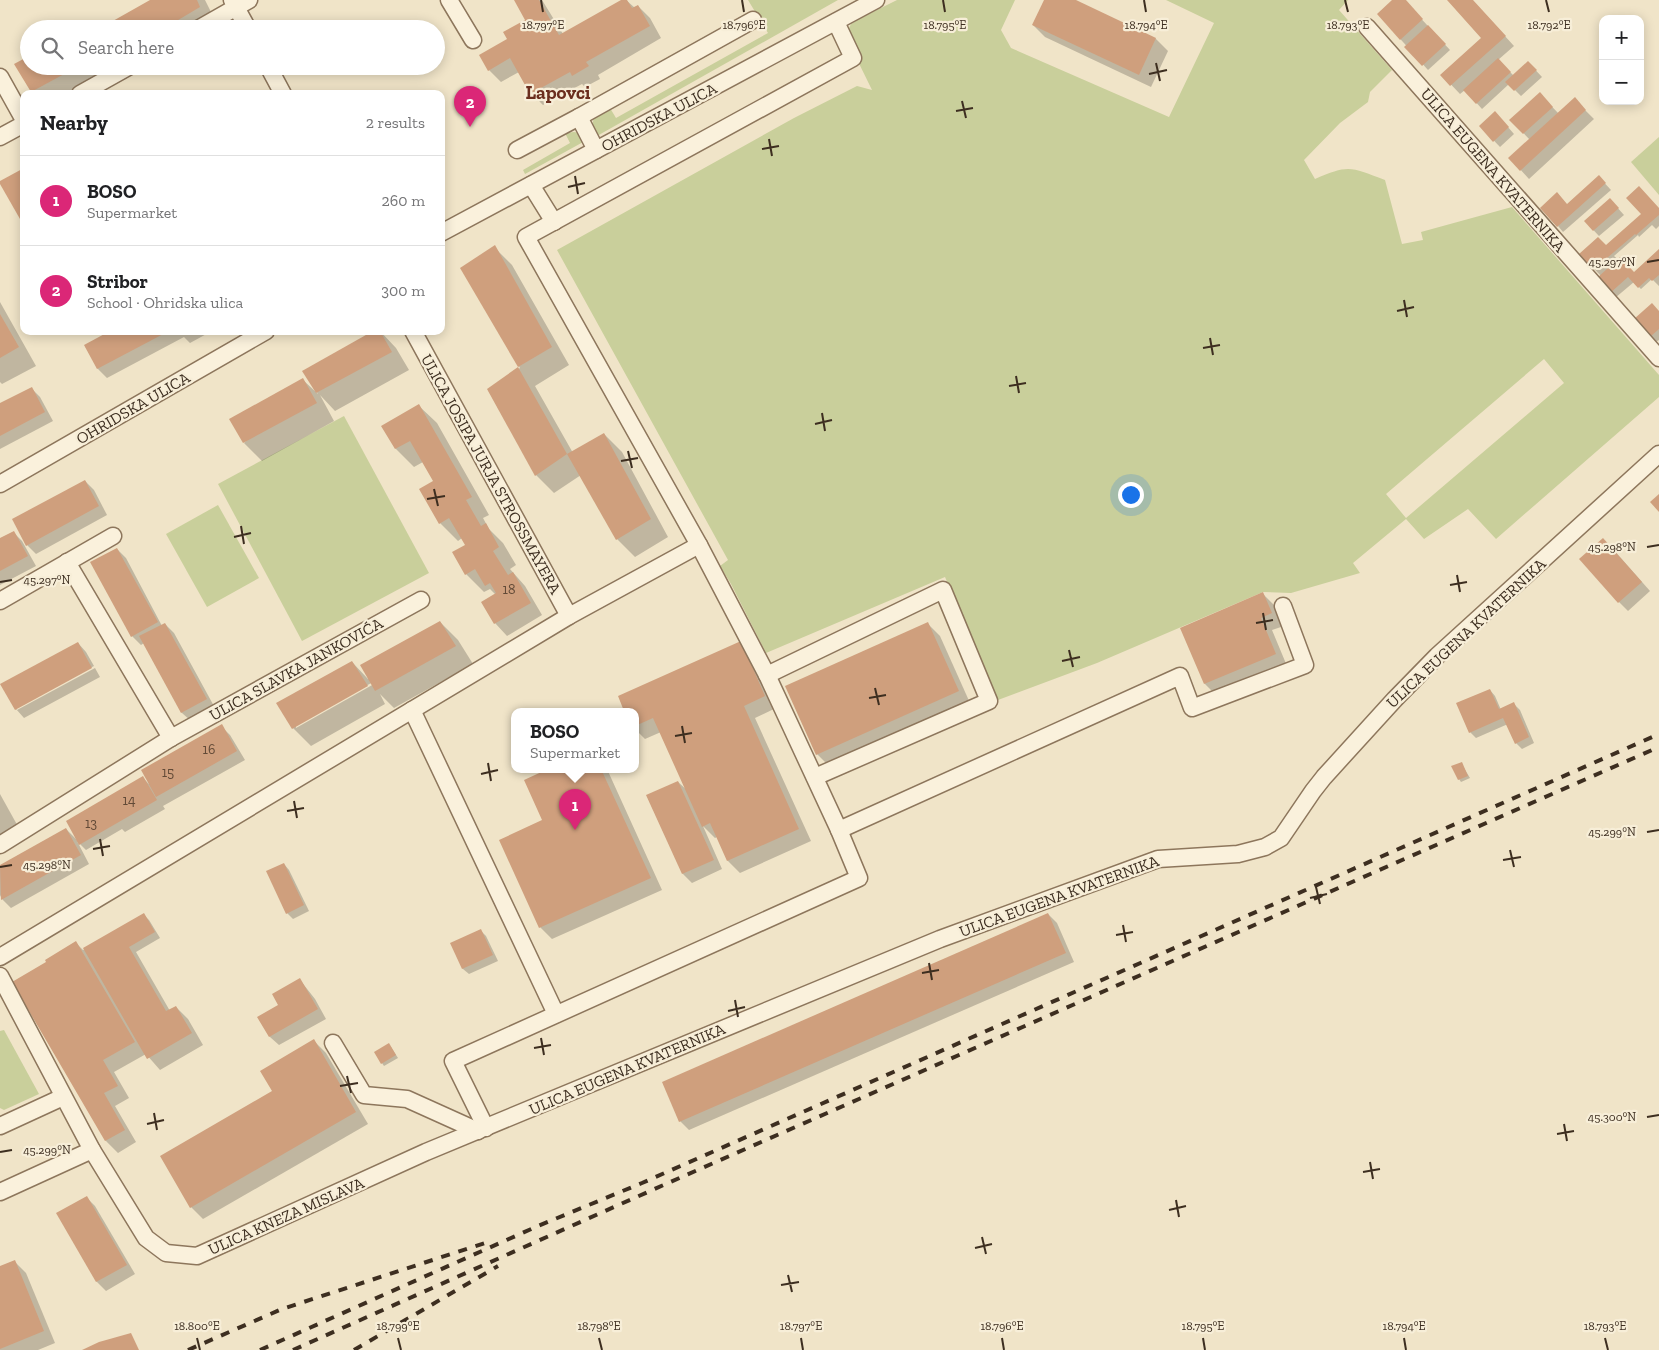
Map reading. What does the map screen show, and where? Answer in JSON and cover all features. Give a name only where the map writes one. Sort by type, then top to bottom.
[{"type":"street","points":[[449,0],[473,40]]},
{"type":"street","name":"OHRIDSKA ULICA","points":[[445,231],[876,0]]},
{"type":"street","points":[[212,20],[239,3],[245,20]]},
{"type":"street","points":[[517,150],[753,20]]},
{"type":"street","points":[[482,1129],[453,1061],[859,878],[815,777],[767,675],[698,545],[526,237],[853,58],[836,22]]},
{"type":"street","name":"ULICA EUGENA KVATERNIKA","points":[[1368,27],[1659,358]]},
{"type":"street","points":[[87,90],[114,75]]},
{"type":"street","points":[[273,75],[281,90]]},
{"type":"street","points":[[0,77],[20,113]]},
{"type":"street","points":[[579,117],[596,150]]},
{"type":"street","points":[[0,138],[20,126]]},
{"type":"street","points":[[531,185],[554,222]]},
{"type":"street","name":"OHRIDSKA ULICA","points":[[0,484],[259,335]]},
{"type":"street","name":"ULICA JOSIPA JURJA STROSSMAYERA","points":[[415,335],[569,616]]},
{"type":"street","name":"ULICA EUGENA KVATERNIKA","points":[[426,1152],[940,939],[1149,862],[1158,859],[1238,854],[1265,847],[1281,838],[1324,777],[1444,649],[1659,454]]},
{"type":"street","points":[[0,601],[113,536]]},
{"type":"street","points":[[0,957],[569,616],[698,545]]},
{"type":"street","points":[[66,562],[170,738]]},
{"type":"street","points":[[767,675],[943,590],[989,701],[815,777]]},
{"type":"street","name":"ULICA SLAVKA JANKOVIĆA","points":[[0,845],[170,738],[422,600]]},
{"type":"street","points":[[839,830],[1180,676],[1192,708],[1305,665],[1283,606]]},
{"type":"street","points":[[412,710],[556,1014]]},
{"type":"street","name":"ULICA KNEZA MISLAVA","points":[[0,976],[92,1150],[146,1238],[166,1253],[197,1256],[426,1152]]},
{"type":"street","points":[[333,1044],[364,1095],[407,1099],[482,1129]]},
{"type":"street","points":[[0,1126],[63,1097]]},
{"type":"street","points":[[0,1192],[92,1150]]},
{"type":"green space","points":[[748,0],[838,0],[597,136],[592,126],[594,117],[610,108],[616,118],[768,33]]},
{"type":"green space","points":[[897,0],[1015,0],[1001,30],[1011,48],[1169,117],[1214,23],[1166,0],[1348,0],[1339,10],[1392,70],[1370,92],[1368,102],[1340,123],[1304,160],[1315,179],[1343,169],[1350,169],[1385,180],[1402,244],[1423,240],[1421,232],[1512,207],[1659,375],[1659,397],[1496,539],[1468,509],[1424,539],[1406,519],[1353,563],[1360,573],[1291,593],[1263,592],[1097,663],[998,700],[945,577],[766,653],[720,566],[728,560],[557,250],[794,118],[857,86],[872,90],[848,41],[847,32],[851,24]],"holes":[[[1544,359],[1564,383],[1406,518],[1386,494]]]},
{"type":"green space","points":[[565,133],[580,133],[585,141],[525,174],[523,170],[570,143]]},
{"type":"green space","points":[[1659,137],[1659,195],[1631,162]]},
{"type":"green space","points":[[344,416],[429,573],[302,641],[218,484]]},
{"type":"green space","points":[[218,505],[259,578],[207,607],[166,534]]},
{"type":"green space","points":[[4,1030],[39,1094],[4,1110],[0,1108],[0,1031]]},
{"type":"building","points":[[150,0],[197,0],[200,7],[178,20],[115,20]]},
{"type":"building","points":[[514,0],[539,0],[559,35],[621,0],[627,0],[632,8],[638,5],[650,26],[586,62],[589,66],[572,76],[570,72],[530,94],[510,58],[488,71],[479,55],[507,39],[503,32],[525,20]]},
{"type":"building","points":[[1044,0],[1076,0],[1156,38],[1139,75],[1032,25]]},
{"type":"building","points":[[1392,0],[1406,0],[1423,19],[1400,40],[1377,14]]},
{"type":"building","points":[[1447,0],[1473,0],[1506,36],[1450,86],[1440,75],[1481,38]]},
{"type":"building","points":[[1428,25],[1446,44],[1422,66],[1404,47]]},
{"type":"building","points":[[1498,58],[1511,72],[1476,104],[1463,90]]},
{"type":"building","points":[[20,61],[20,74],[14,64]]},
{"type":"building","points":[[1528,61],[1537,70],[1514,91],[1505,82]]},
{"type":"building","points":[[21,75],[62,75],[35,90],[30,90]]},
{"type":"building","points":[[1540,92],[1553,107],[1523,134],[1509,120]]},
{"type":"building","points":[[1575,97],[1586,110],[1520,171],[1508,158]]},
{"type":"building","points":[[1495,111],[1509,127],[1493,142],[1479,126]]},
{"type":"building","points":[[20,170],[20,219],[0,184],[0,181]]},
{"type":"building","points":[[1599,175],[1606,183],[1557,227],[1540,208],[1557,192],[1567,204]]},
{"type":"building","points":[[1639,186],[1659,208],[1659,215],[1593,270],[1579,254],[1598,237],[1606,245],[1641,214],[1626,198]]},
{"type":"building","points":[[1610,198],[1619,208],[1593,231],[1584,221]]},
{"type":"building","points":[[495,245],[552,347],[518,367],[460,268]]},
{"type":"building","points":[[1659,249],[1659,275],[1652,281],[1649,278],[1638,288],[1628,277],[1609,294],[1596,279],[1620,257],[1634,272]]},
{"type":"building","points":[[1652,303],[1659,311],[1659,329],[1650,337],[1634,319]]},
{"type":"building","points":[[0,314],[19,347],[0,358]]},
{"type":"building","points":[[103,335],[161,335],[97,369],[84,345]]},
{"type":"building","points":[[366,335],[382,335],[392,352],[316,393],[302,371]]},
{"type":"building","points":[[518,367],[567,454],[535,476],[487,389]]},
{"type":"building","points":[[303,378],[317,403],[243,443],[229,419]]},
{"type":"building","points":[[32,387],[45,412],[0,436],[0,403]]},
{"type":"building","points":[[419,404],[472,497],[466,500],[481,526],[486,523],[499,547],[493,551],[508,575],[513,572],[531,603],[494,624],[481,602],[496,593],[490,583],[485,586],[475,569],[465,575],[452,552],[465,545],[449,518],[439,524],[419,489],[433,481],[410,441],[395,449],[381,426]]},
{"type":"building","points":[[604,433],[651,519],[616,540],[567,454]]},
{"type":"building","points":[[85,480],[99,506],[26,546],[12,519]]},
{"type":"building","points":[[1659,494],[1659,512],[1650,502]]},
{"type":"building","points":[[14,531],[28,556],[0,571],[0,538]]},
{"type":"building","points":[[1603,538],[1642,582],[1618,603],[1579,559]]},
{"type":"building","points":[[117,548],[158,622],[131,637],[90,562]]},
{"type":"building","points":[[1263,592],[1272,613],[1261,618],[1276,654],[1204,684],[1180,628]]},
{"type":"building","points":[[440,621],[456,646],[375,691],[360,665]]},
{"type":"building","points":[[928,622],[959,691],[816,755],[785,686]]},
{"type":"building","points":[[165,623],[207,699],[181,713],[139,636]]},
{"type":"building","points":[[741,641],[765,696],[744,706],[799,829],[727,861],[710,823],[702,827],[653,718],[639,724],[639,708],[623,708],[618,696]]},
{"type":"building","points":[[78,642],[92,668],[15,710],[0,684]]},
{"type":"building","points":[[352,661],[368,686],[292,729],[276,703]]},
{"type":"building","points":[[1490,689],[1499,709],[1514,702],[1529,737],[1515,744],[1503,718],[1469,733],[1456,703]]},
{"type":"building","points":[[222,724],[237,751],[156,797],[141,770]]},
{"type":"building","points":[[1462,762],[1468,776],[1458,780],[1451,766]]},
{"type":"building","points":[[539,773],[603,773],[651,878],[539,928],[499,840],[542,820],[524,780]]},
{"type":"building","points":[[143,776],[157,800],[79,845],[66,821]]},
{"type":"building","points":[[678,781],[714,860],[682,874],[646,795]]},
{"type":"building","points":[[66,828],[81,855],[1,900],[0,865]]},
{"type":"building","points":[[284,863],[304,905],[286,914],[266,871]]},
{"type":"building","points":[[144,913],[155,932],[129,947],[166,1011],[176,1006],[192,1033],[147,1059],[83,948]]},
{"type":"building","points":[[1048,913],[1066,953],[679,1122],[662,1082]]},
{"type":"building","points":[[481,929],[493,955],[462,969],[450,943]]},
{"type":"building","points":[[76,941],[135,1042],[103,1060],[118,1086],[104,1093],[125,1130],[105,1141],[12,982]]},
{"type":"building","points":[[300,978],[318,1009],[269,1037],[257,1017],[278,1005],[272,994]]},
{"type":"building","points":[[314,1039],[356,1112],[190,1208],[160,1156],[272,1091],[260,1071]]},
{"type":"building","points":[[389,1043],[396,1055],[381,1064],[374,1052]]},
{"type":"building","points":[[87,1196],[127,1265],[96,1282],[56,1213]]},
{"type":"building","points":[[15,1260],[44,1331],[0,1349],[0,1266]]},
{"type":"building","points":[[131,1333],[139,1350],[82,1350],[99,1342]]},
{"type":"railway","points":[[260,1350],[1659,734]]},
{"type":"railway","points":[[293,1350],[1659,747]]},
{"type":"railway","points":[[188,1350],[282,1309],[488,1242]]},
{"type":"railway","points":[[354,1350],[498,1266]]},
{"type":"place","name":"Stribor","points":[[470,127]]},
{"type":"place","name":"BOSO","points":[[575,830]]},
{"type":"district","name":"Lapovci","points":[[558,92]]}]
